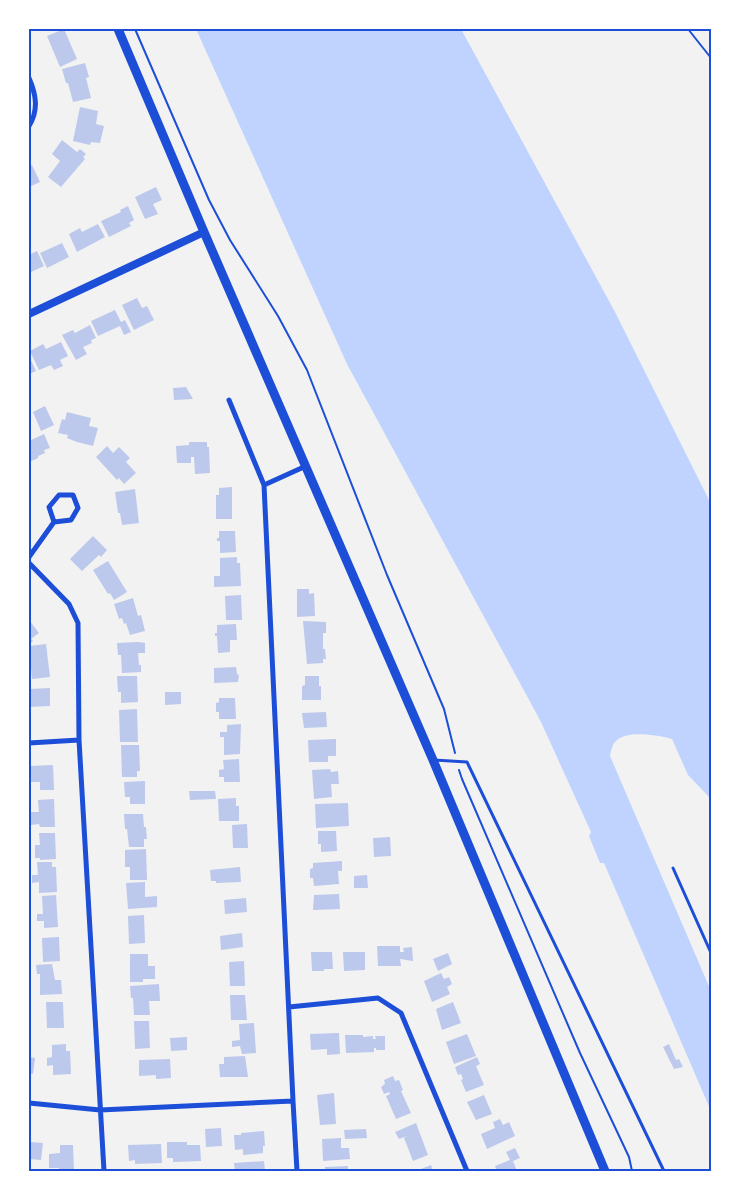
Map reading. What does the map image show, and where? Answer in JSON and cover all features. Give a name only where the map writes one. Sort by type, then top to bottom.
[{"type":"main road","points":[[118,29],[433,760],[605,1171]]},
{"type":"street","points":[[29,78],[35,92],[36,103],[29,126]]},
{"type":"street","points":[[29,314],[204,232]]},
{"type":"street","points":[[229,400],[264,485],[292,1101],[297,1171]]},
{"type":"street","points":[[264,485],[306,466]]},
{"type":"street","points":[[29,557],[54,522],[71,520],[78,508],[73,494],[59,494],[49,507],[54,522]]},
{"type":"street","points":[[29,563],[69,604],[78,623],[79,740],[104,1171]]},
{"type":"street","points":[[29,743],[79,740]]},
{"type":"street","points":[[289,1007],[378,998],[402,1013],[467,1171]]},
{"type":"street","points":[[29,1102],[100,1110],[292,1101]]},
{"type":"lane","points":[[433,760],[467,762],[664,1171]]},
{"type":"lane","points":[[673,868],[711,953]]},
{"type":"path","points":[[135,29],[209,200],[230,240],[278,316],[307,370],[387,574],[444,709],[462,779],[580,1053],[629,1157],[632,1171]]},
{"type":"path","points":[[688,29],[711,58]]},
{"type":"water","points":[[196,29],[461,29],[615,312],[708,498],[711,506],[711,799],[688,775],[672,739],[651,735],[627,735],[615,743],[610,756],[711,991],[711,1111],[604,863],[600,863],[589,836],[591,832],[541,722],[347,364]]},
{"type":"building","points":[[64,29],[77,59],[60,67],[47,36]]},
{"type":"building","points":[[85,63],[89,77],[86,78],[91,98],[73,102],[62,69]]},
{"type":"building","points":[[80,107],[98,111],[96,124],[104,126],[100,143],[91,142],[90,145],[73,141]]},
{"type":"building","points":[[62,140],[77,152],[80,149],[86,154],[83,157],[85,159],[61,187],[48,177],[60,161],[52,154]]},
{"type":"building","points":[[32,165],[40,182],[29,187],[29,167]]},
{"type":"building","points":[[156,187],[162,200],[153,204],[158,214],[145,219],[135,197]]},
{"type":"building","points":[[128,206],[134,220],[129,223],[131,226],[109,237],[101,221],[121,212],[120,210]]},
{"type":"building","points":[[98,224],[105,237],[77,252],[69,234],[80,228],[82,232]]},
{"type":"building","points":[[62,243],[69,257],[47,268],[40,253]]},
{"type":"building","points":[[37,251],[44,266],[29,273],[29,255]]},
{"type":"building","points":[[137,298],[142,308],[147,306],[154,320],[134,330],[122,305]]},
{"type":"building","points":[[115,310],[121,322],[125,320],[131,332],[124,335],[120,326],[98,336],[91,321]]},
{"type":"building","points":[[90,325],[96,338],[91,340],[92,343],[83,347],[87,354],[76,360],[62,335],[73,330],[75,333]]},
{"type":"building","points":[[61,342],[68,356],[60,360],[63,366],[54,370],[51,365],[39,370],[30,351],[43,344],[46,349]]},
{"type":"building","points":[[29,356],[36,371],[29,374]]},
{"type":"building","points":[[186,387],[193,399],[174,400],[173,388]]},
{"type":"building","points":[[45,406],[54,425],[41,431],[33,412]]},
{"type":"building","points":[[67,412],[91,418],[89,426],[98,428],[93,446],[77,442],[67,438],[68,435],[58,433],[62,419],[65,420]]},
{"type":"building","points":[[44,434],[50,448],[44,450],[45,453],[38,456],[38,458],[29,462],[29,441]]},
{"type":"building","points":[[189,442],[207,442],[207,447],[209,447],[210,473],[195,474],[194,457],[191,457],[191,463],[177,463],[176,446],[189,445]]},
{"type":"building","points":[[107,446],[113,453],[119,447],[130,458],[126,462],[136,473],[124,484],[119,478],[117,480],[96,457]]},
{"type":"building","points":[[232,487],[232,519],[216,519],[216,495],[219,495],[219,488]]},
{"type":"building","points":[[135,489],[139,523],[122,525],[115,492]]},
{"type":"building","points":[[219,531],[235,531],[236,552],[220,553],[220,541],[217,541]]},
{"type":"building","points":[[93,536],[107,550],[101,557],[99,555],[82,571],[70,559]]},
{"type":"building","points":[[237,557],[237,563],[240,563],[241,586],[214,587],[214,576],[220,576],[220,558]]},
{"type":"building","points":[[108,561],[127,592],[114,600],[93,570]]},
{"type":"building","points":[[297,589],[309,589],[309,594],[314,593],[315,616],[297,617]]},
{"type":"building","points":[[241,595],[242,620],[226,620],[225,596]]},
{"type":"building","points":[[133,598],[138,616],[141,615],[145,631],[130,635],[126,623],[124,624],[122,618],[119,619],[114,604]]},
{"type":"building","points":[[29,620],[39,633],[31,639],[33,641],[29,645]]},
{"type":"building","points":[[303,621],[326,622],[326,633],[323,633],[323,649],[325,649],[326,659],[323,659],[323,663],[307,664]]},
{"type":"building","points":[[236,624],[237,640],[230,640],[230,652],[218,653],[217,636],[215,636],[217,625]]},
{"type":"building","points":[[117,643],[145,643],[145,653],[138,653],[141,672],[122,673],[121,655],[118,655]]},
{"type":"building","points":[[46,644],[50,677],[32,679],[29,646]]},
{"type":"building","points":[[236,667],[237,674],[239,675],[238,682],[214,683],[214,668]]},
{"type":"building","points":[[117,676],[137,676],[138,702],[121,703],[121,692],[118,692]]},
{"type":"building","points":[[305,676],[319,676],[321,700],[302,700],[302,686],[305,685]]},
{"type":"building","points":[[50,688],[50,706],[29,707],[29,689]]},
{"type":"building","points":[[165,692],[181,692],[181,704],[165,705]]},
{"type":"building","points":[[219,698],[235,698],[236,719],[219,719],[219,712],[216,712],[216,703],[219,702]]},
{"type":"building","points":[[137,709],[138,742],[120,742],[119,710]]},
{"type":"building","points":[[326,712],[327,727],[304,728],[302,713]]},
{"type":"building","points":[[241,724],[240,754],[224,755],[224,737],[220,737],[220,732],[227,732],[227,725]]},
{"type":"building","points":[[336,739],[336,756],[328,756],[328,762],[309,762],[308,740]]},
{"type":"building","points":[[121,745],[139,745],[140,771],[137,771],[137,777],[122,777]]},
{"type":"building","points":[[239,759],[240,782],[224,782],[224,777],[219,777],[219,770],[224,769],[223,760]]},
{"type":"building","points":[[53,765],[54,790],[40,790],[40,782],[29,782],[29,766]]},
{"type":"building","points":[[330,769],[331,772],[338,771],[339,784],[331,784],[332,797],[314,799],[312,770]]},
{"type":"building","points":[[145,781],[145,804],[130,804],[130,797],[125,797],[124,782]]},
{"type":"building","points":[[189,791],[215,791],[216,799],[190,800]]},
{"type":"building","points":[[236,798],[236,806],[239,806],[239,821],[219,821],[218,799]]},
{"type":"building","points":[[54,799],[55,827],[40,827],[39,824],[31,825],[31,812],[39,812],[38,800]]},
{"type":"building","points":[[348,803],[349,826],[316,828],[315,804]]},
{"type":"building","points":[[124,814],[143,814],[147,839],[144,839],[144,847],[129,847]]},
{"type":"building","points":[[247,824],[248,848],[233,848],[232,825]]},
{"type":"building","points":[[318,831],[336,831],[337,851],[321,852],[321,844],[318,844]]},
{"type":"building","points":[[39,833],[55,833],[56,859],[40,860],[40,858],[35,858],[35,845],[40,845]]},
{"type":"building","points":[[390,837],[391,856],[374,857],[373,838]]},
{"type":"building","points":[[146,849],[147,880],[130,880],[130,867],[125,867],[125,850]]},
{"type":"building","points":[[342,861],[342,871],[338,871],[339,884],[314,886],[313,878],[310,878],[310,869],[313,868],[313,863]]},
{"type":"building","points":[[37,862],[52,862],[52,867],[56,867],[57,892],[39,893],[39,882],[32,883],[32,875],[38,875]]},
{"type":"building","points":[[240,867],[241,882],[216,883],[216,881],[211,881],[210,870]]},
{"type":"building","points":[[367,875],[368,888],[354,888],[354,876]]},
{"type":"building","points":[[145,882],[145,897],[157,896],[157,907],[128,909],[126,883]]},
{"type":"building","points":[[339,894],[340,909],[313,910],[314,895]]},
{"type":"building","points":[[56,895],[58,927],[44,928],[44,921],[37,921],[37,914],[43,914],[42,896]]},
{"type":"building","points":[[246,898],[247,912],[225,914],[224,900]]},
{"type":"building","points":[[144,915],[145,943],[129,944],[128,916]]},
{"type":"building","points":[[242,933],[243,947],[221,950],[220,936]]},
{"type":"building","points":[[59,937],[60,961],[43,962],[42,938]]},
{"type":"building","points":[[377,946],[400,946],[400,952],[404,952],[403,948],[412,947],[413,961],[400,959],[401,966],[378,966]]},
{"type":"building","points":[[311,952],[332,952],[333,969],[312,971]]},
{"type":"building","points":[[343,952],[365,952],[365,970],[344,971]]},
{"type":"building","points":[[448,953],[452,964],[438,971],[433,959]]},
{"type":"building","points":[[130,954],[148,954],[148,966],[155,966],[155,979],[143,979],[143,982],[130,982]]},
{"type":"building","points":[[244,961],[245,986],[230,986],[229,962]]},
{"type":"building","points":[[52,964],[55,980],[61,980],[62,994],[40,995],[40,974],[37,974],[36,965]]},
{"type":"building","points":[[441,973],[444,979],[449,977],[452,984],[447,987],[450,994],[432,1002],[424,981]]},
{"type":"building","points":[[159,984],[160,1001],[149,1001],[150,1015],[134,1015],[130,986]]},
{"type":"building","points":[[230,995],[245,995],[247,1020],[231,1020]]},
{"type":"building","points":[[46,1002],[63,1002],[64,1028],[47,1028]]},
{"type":"building","points":[[453,1002],[461,1023],[442,1030],[436,1009]]},
{"type":"building","points":[[134,1021],[149,1021],[150,1048],[135,1049]]},
{"type":"building","points":[[254,1023],[256,1053],[242,1054],[240,1046],[232,1047],[232,1041],[240,1040],[239,1024]]},
{"type":"building","points":[[339,1033],[340,1054],[327,1055],[327,1049],[311,1050],[310,1034]]},
{"type":"building","points":[[467,1034],[476,1056],[454,1064],[446,1042]]},
{"type":"building","points":[[345,1035],[373,1036],[373,1039],[376,1039],[375,1036],[385,1036],[385,1050],[376,1050],[374,1048],[374,1052],[346,1053]]},
{"type":"building","points":[[187,1037],[187,1050],[171,1051],[170,1038]]},
{"type":"building","points":[[66,1044],[66,1051],[70,1051],[71,1074],[53,1075],[53,1065],[47,1066],[47,1058],[52,1057],[52,1045]]},
{"type":"building","points":[[669,1044],[676,1060],[679,1059],[683,1067],[674,1069],[663,1047]]},
{"type":"building","points":[[245,1056],[248,1077],[220,1077],[219,1064],[224,1064],[224,1057]]},
{"type":"building","points":[[29,1057],[35,1058],[33,1074],[29,1073]]},
{"type":"building","points":[[477,1057],[480,1064],[476,1066],[484,1085],[466,1092],[461,1080],[463,1079],[461,1074],[458,1075],[455,1067]]},
{"type":"building","points":[[170,1059],[171,1078],[156,1079],[156,1075],[139,1076],[139,1060]]},
{"type":"building","points":[[393,1076],[395,1081],[399,1080],[403,1090],[401,1091],[411,1113],[396,1119],[386,1096],[390,1094],[389,1092],[384,1094],[381,1087],[385,1084],[384,1080]]},
{"type":"building","points":[[334,1093],[336,1124],[320,1125],[317,1095]]},
{"type":"building","points":[[484,1095],[492,1114],[476,1120],[467,1102]]},
{"type":"building","points":[[500,1119],[503,1125],[509,1122],[515,1136],[487,1149],[481,1134],[495,1128],[493,1122]]},
{"type":"building","points":[[416,1123],[428,1155],[413,1161],[404,1138],[407,1136],[399,1139],[395,1132]]},
{"type":"building","points":[[221,1128],[222,1146],[206,1147],[205,1129]]},
{"type":"building","points":[[366,1129],[367,1138],[345,1139],[344,1130]]},
{"type":"building","points":[[264,1131],[265,1146],[263,1146],[263,1153],[243,1155],[243,1149],[235,1150],[234,1135]]},
{"type":"building","points":[[341,1138],[341,1148],[349,1148],[350,1159],[323,1161],[322,1139]]},
{"type":"building","points":[[29,1142],[43,1143],[41,1160],[29,1159]]},
{"type":"building","points":[[167,1142],[187,1142],[187,1145],[200,1145],[201,1161],[173,1162],[173,1158],[167,1158]]},
{"type":"building","points":[[161,1144],[162,1163],[135,1164],[135,1160],[129,1161],[128,1145]]},
{"type":"building","points":[[60,1145],[73,1145],[74,1171],[59,1171],[59,1168],[49,1168],[49,1154],[60,1153]]},
{"type":"building","points":[[515,1148],[520,1158],[513,1161],[517,1171],[497,1171],[495,1166],[510,1160],[506,1152]]},
{"type":"building","points":[[264,1161],[265,1171],[235,1171],[234,1163]]},
{"type":"building","points":[[431,1165],[433,1171],[416,1171]]},
{"type":"building","points":[[348,1166],[348,1171],[325,1171],[325,1167]]}]
